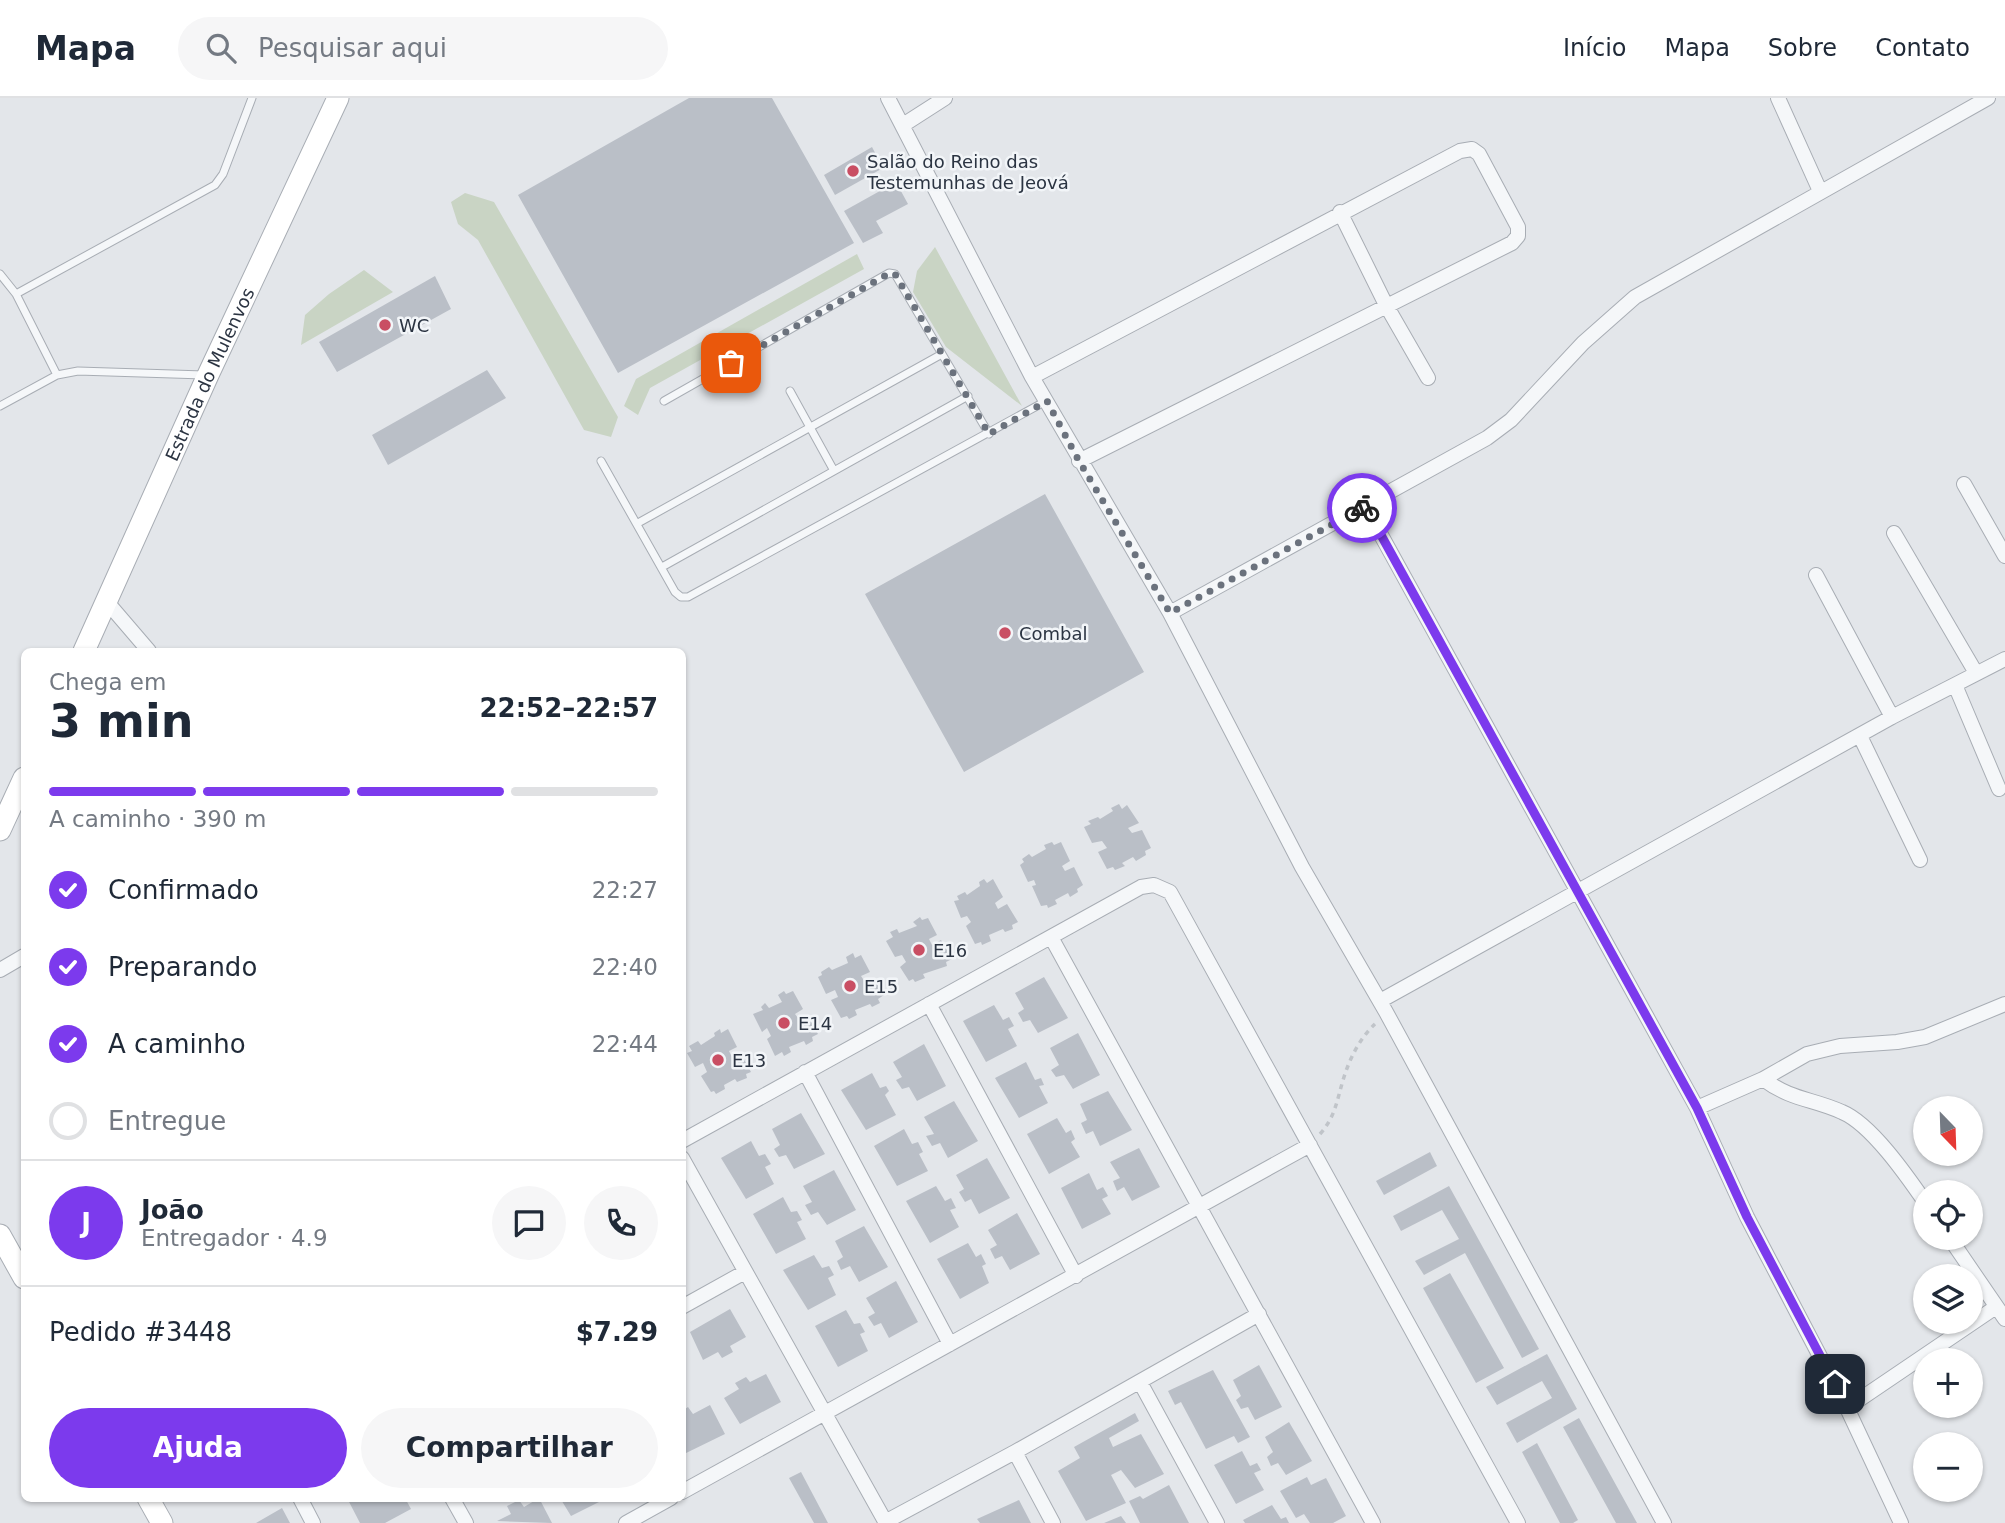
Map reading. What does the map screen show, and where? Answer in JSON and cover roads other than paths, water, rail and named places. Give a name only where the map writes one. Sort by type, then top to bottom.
[{"type":"street","name":"Estrada do Mulenvos","points":[[85,648],[208,375],[338,98]]},
{"type":"street","points":[[888,98],[1032,377],[1170,613],[1302,867],[1383,1007],[1664,1523]]},
{"type":"street","points":[[903,125],[945,98]]},
{"type":"street","points":[[1778,98],[1820,191]]},
{"type":"street","points":[[1170,613],[1487,438],[1511,421],[1583,343],[1635,296],[1988,98]]},
{"type":"street","points":[[1032,377],[1460,151],[1472,149],[1479,154],[1518,227],[1518,236],[1512,243],[1079,461]]},
{"type":"street","points":[[1340,212],[1386,305],[1428,378]]},
{"type":"street","points":[[1964,484],[2005,556]]},
{"type":"street","points":[[1365,506],[1697,1108],[1747,1217],[1847,1408],[1901,1523]]},
{"type":"street","points":[[1894,533],[1976,673]]},
{"type":"street","points":[[1816,575],[1892,717]]},
{"type":"street","points":[[107,602],[146,648]]},
{"type":"street","points":[[1383,1007],[1577,893],[1892,717],[2005,659]]},
{"type":"street","points":[[1955,685],[1999,789]]},
{"type":"street","points":[[1860,736],[1920,860]]},
{"type":"street","points":[[0,830],[21,784]]},
{"type":"street","points":[[686,1139],[1141,887],[1154,885],[1170,892],[1518,1523]]},
{"type":"street","points":[[1051,937],[1373,1523]]},
{"type":"street","points":[[0,970],[21,958]]},
{"type":"street","points":[[929,1004],[1076,1276]]},
{"type":"street","points":[[1697,1108],[1763,1079],[1807,1054],[1840,1046],[1925,1037],[2005,1004]]},
{"type":"street","points":[[805,1072],[950,1344]]},
{"type":"street","points":[[1763,1079],[1782,1092],[1843,1112],[1860,1123],[1913,1185]]},
{"type":"street","points":[[686,1490],[1310,1145]]},
{"type":"street","points":[[686,1165],[886,1522],[1259,1314]]},
{"type":"street","points":[[0,1235],[21,1273]]},
{"type":"street","points":[[1958,1250],[2005,1320]]},
{"type":"street","points":[[686,1305],[744,1272]]},
{"type":"street","points":[[1847,1408],[1996,1307]]},
{"type":"street","points":[[1140,1382],[1217,1523]]},
{"type":"street","points":[[1015,1452],[1054,1523]]},
{"type":"street","points":[[150,1502],[162,1523]]},
{"type":"street","points":[[302,1502],[313,1523]]},
{"type":"street","points":[[454,1502],[466,1523]]},
{"type":"street","points":[[626,1523],[664,1502]]},
{"type":"lane","points":[[16,294],[215,185],[223,174],[252,98]]},
{"type":"lane","points":[[663,401],[890,273],[899,277],[989,434]]},
{"type":"lane","points":[[0,274],[16,294],[57,375]]},
{"type":"lane","points":[[908,323],[920,316]]},
{"type":"lane","points":[[638,523],[942,354]]},
{"type":"lane","points":[[0,406],[57,375],[78,371],[208,375]]},
{"type":"lane","points":[[778,397],[800,385]]},
{"type":"lane","points":[[788,391],[833,469]]},
{"type":"lane","points":[[662,567],[833,469],[968,396]]},
{"type":"lane","points":[[601,461],[675,592],[681,597],[688,597],[1047,401]]},
{"type":"lane","points":[[617,489],[629,482]]},
{"type":"place","name":"Salão do Reino das Testemunhas de Jeová","points":[[853,171]]},
{"type":"place","name":"WC","points":[[385,325]]},
{"type":"place","name":"Combal","points":[[1005,633]]},
{"type":"place","name":"E16","points":[[919,950]]},
{"type":"place","name":"E15","points":[[850,986]]},
{"type":"place","name":"E14","points":[[784,1023]]},
{"type":"place","name":"E13","points":[[718,1060]]}]
